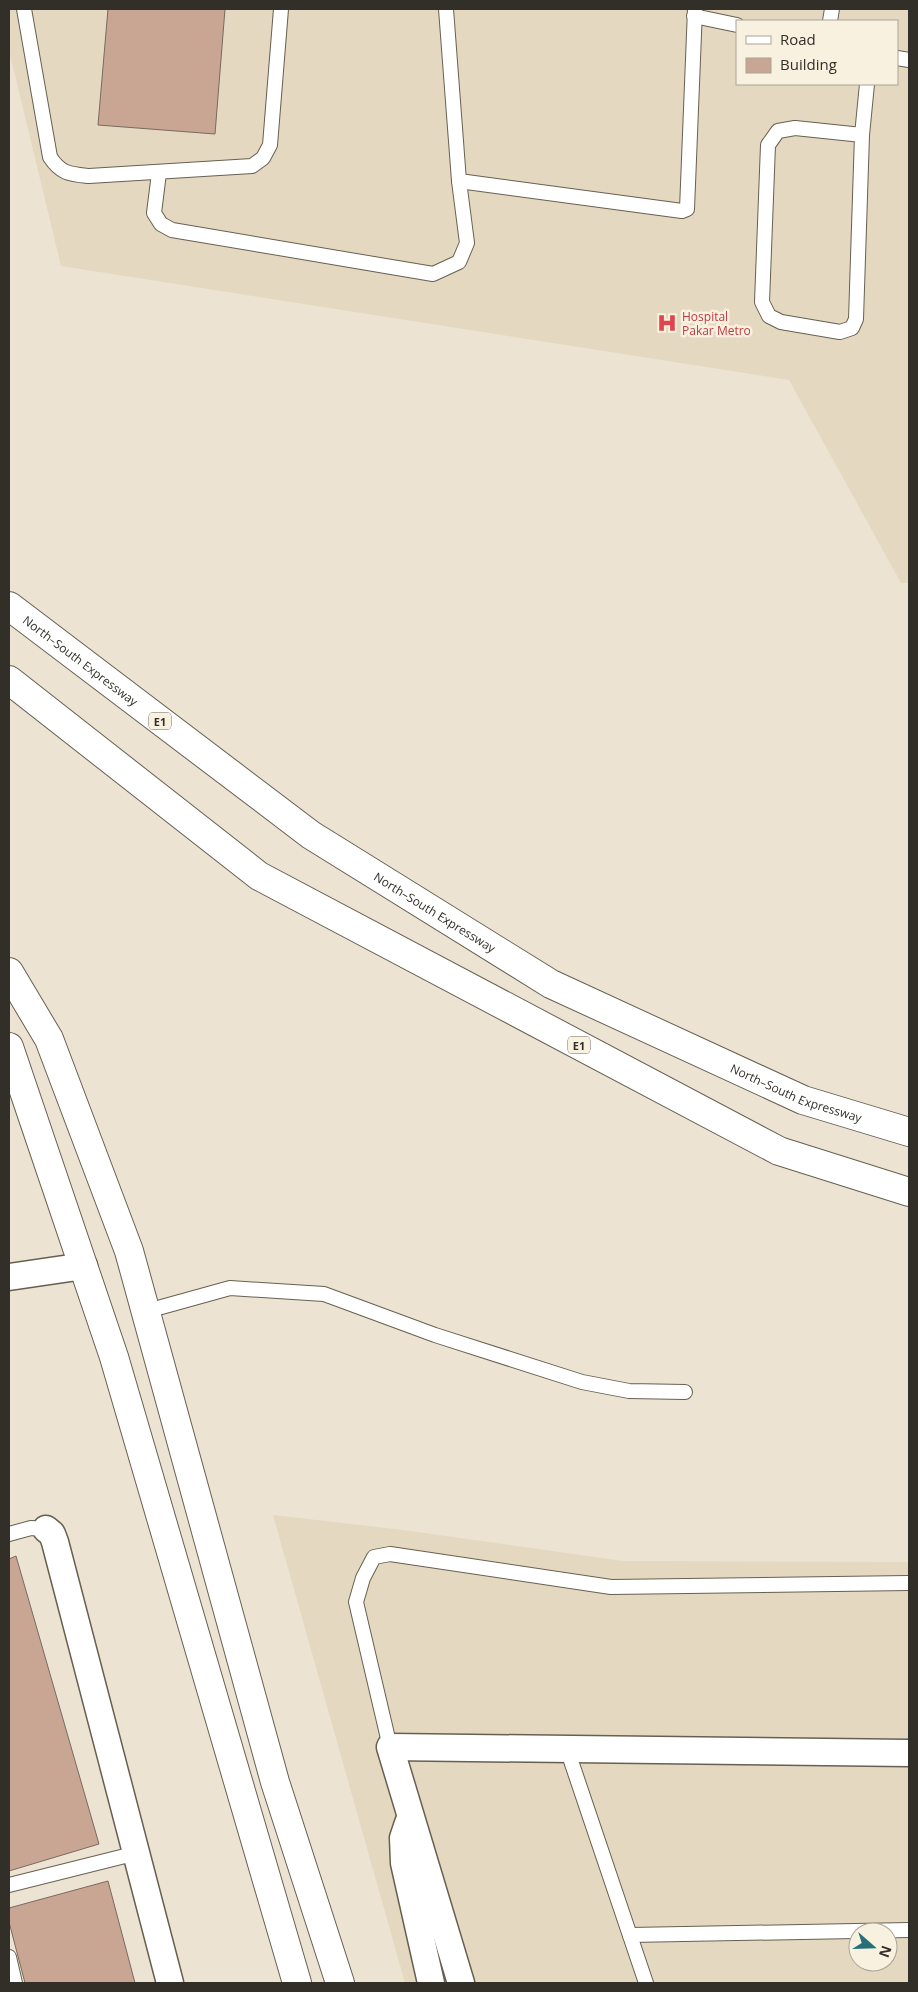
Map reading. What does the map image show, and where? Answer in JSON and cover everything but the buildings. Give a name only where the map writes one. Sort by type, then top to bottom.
[{"type":"main road","name":"North–South Expressway","points":[[9,606],[310,835],[551,984],[803,1100],[909,1132]]},
{"type":"main road","name":"E1","points":[[9,680],[259,876],[779,1151],[909,1192]]},
{"type":"main road","points":[[9,972],[49,1039],[129,1251],[275,1782],[340,1983]]},
{"type":"main road","points":[[9,1047],[114,1357],[297,1983]]},
{"type":"street","points":[[9,1277],[84,1266]]},
{"type":"street","points":[[46,1529],[52,1534],[170,1983]]},
{"type":"street","points":[[461,1983],[390,1747],[909,1753]]},
{"type":"street","points":[[410,1814],[403,1838],[404,1863],[432,1983]]},
{"type":"lane","points":[[24,9],[50,157],[58,168],[72,174],[89,176],[252,166],[262,158],[270,145],[281,9]]},
{"type":"lane","points":[[159,173],[154,213],[161,224],[172,230],[433,274],[459,262],[467,243],[459,181],[446,9]]},
{"type":"lane","points":[[459,181],[682,211],[687,209],[695,12],[736,25]]},
{"type":"lane","points":[[862,135],[795,128],[778,131],[768,145],[762,302],[769,316],[781,322],[840,332],[852,328],[856,318],[862,135],[867,85]]},
{"type":"lane","points":[[147,1311],[230,1288],[324,1294],[435,1335],[582,1382],[629,1391],[685,1392]]},
{"type":"lane","points":[[9,1534],[31,1528],[46,1529]]},
{"type":"lane","points":[[390,1747],[356,1602],[363,1578],[374,1557],[390,1554],[611,1587],[909,1583]]},
{"type":"lane","points":[[566,1749],[646,1983]]},
{"type":"lane","points":[[9,1885],[137,1853]]},
{"type":"lane","points":[[630,1935],[909,1930]]},
{"type":"lane","points":[[9,1956],[15,1983]]},
{"type":"shaded area","name":"Hospital Pakar Metro","points":[[9,9],[909,9],[909,583],[901,583],[789,380],[61,266],[9,50]]},
{"type":"shaded area","points":[[273,1515],[403,1530],[623,1561],[909,1562],[909,1983],[405,1983]]},
{"type":"place","name":"Hospital Pakar Metro","points":[[667,323]]}]
